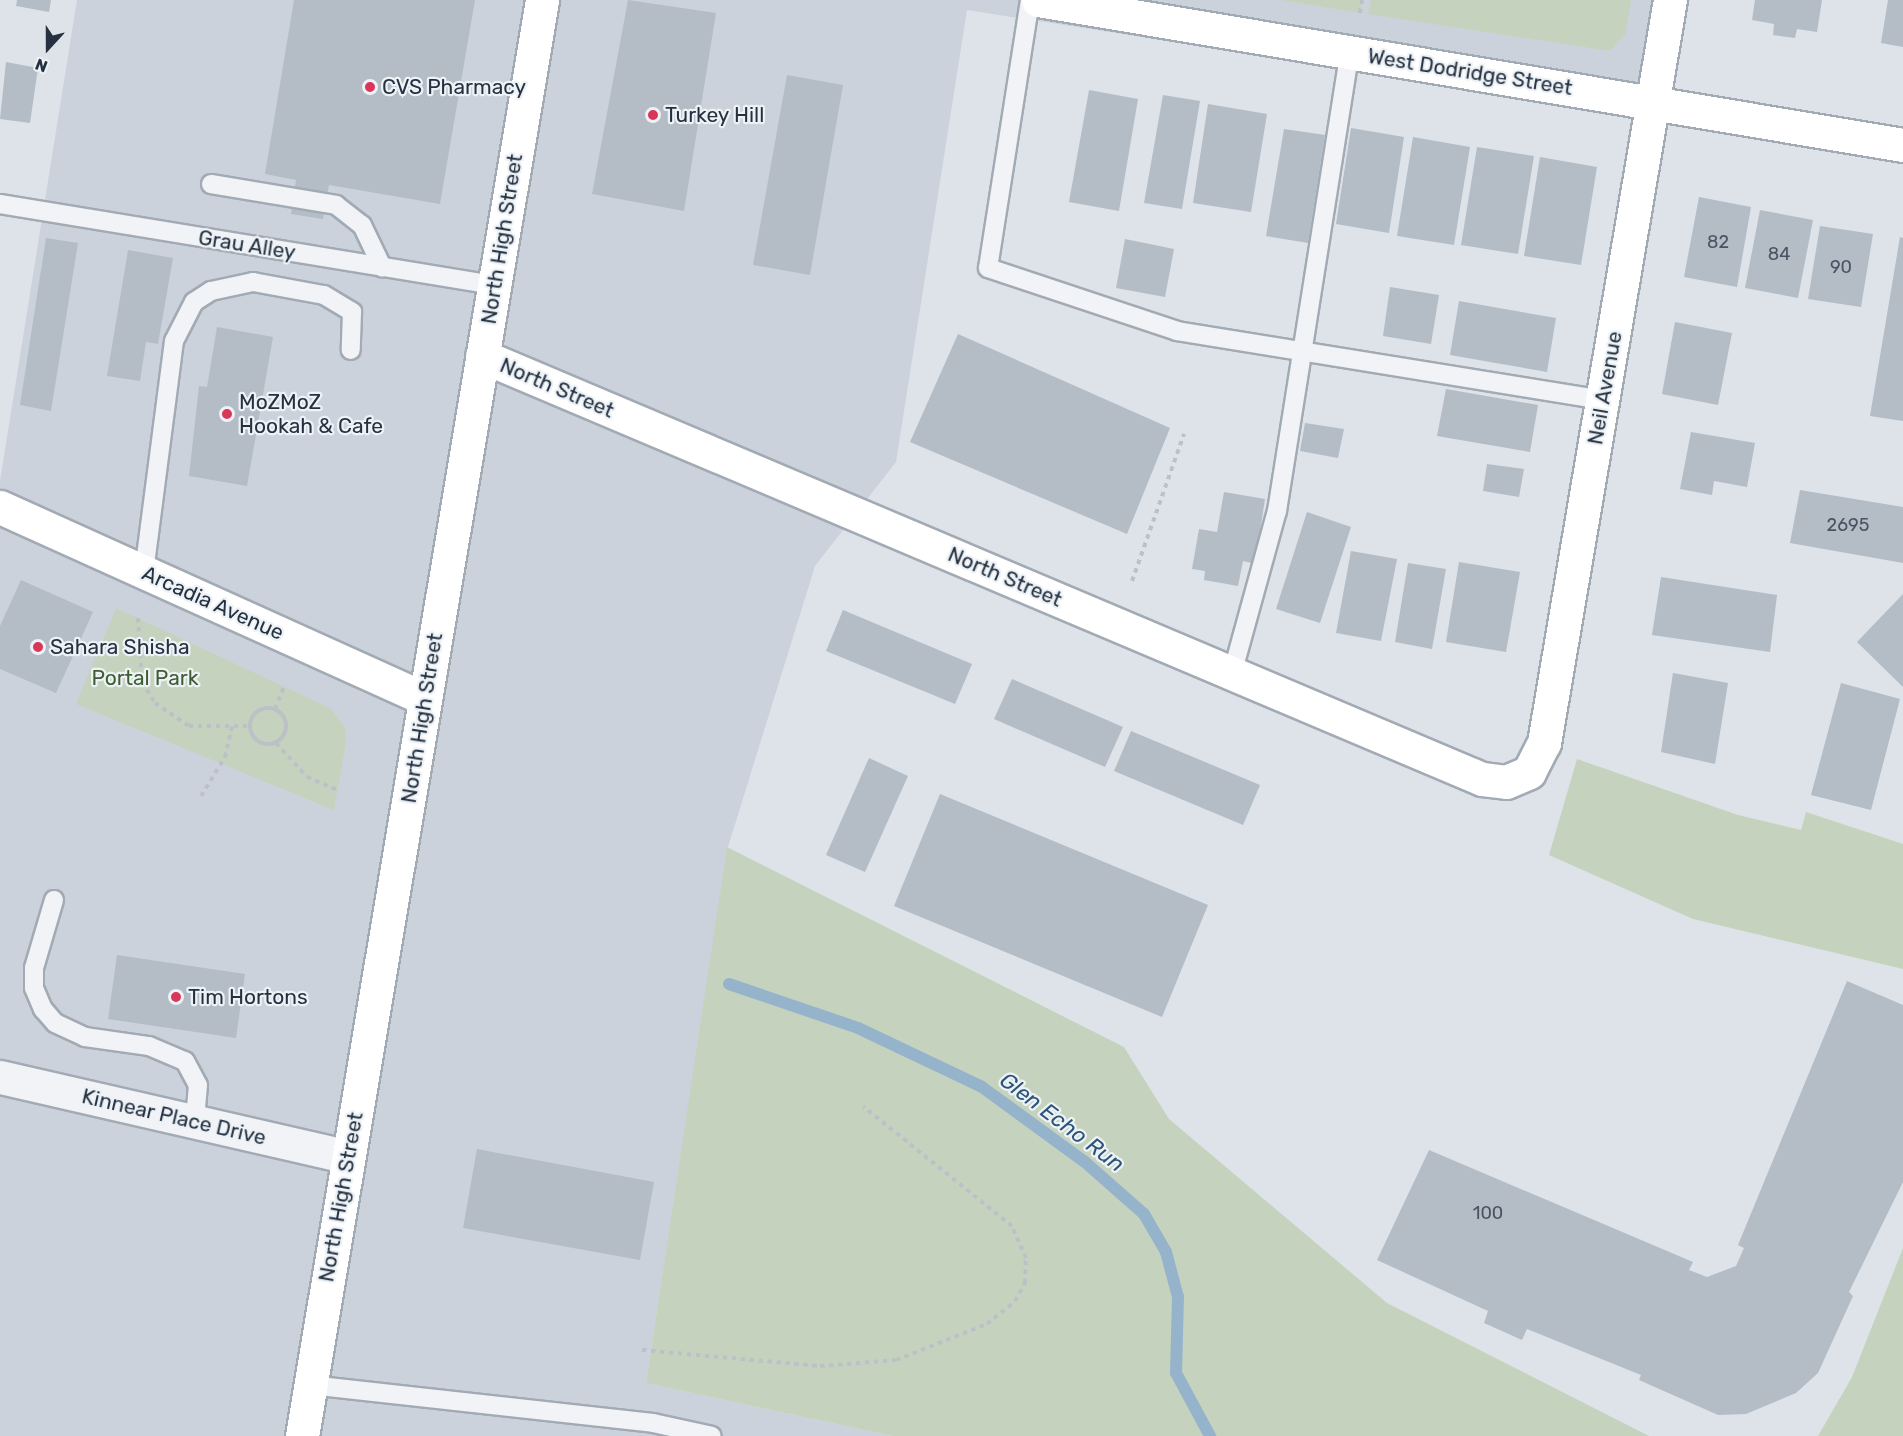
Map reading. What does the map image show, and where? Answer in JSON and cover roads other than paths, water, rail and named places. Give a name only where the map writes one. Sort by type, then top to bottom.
[{"type":"street","name":"North High Street","points":[[302,1436],[542,0]]},
{"type":"street","name":"West Dodridge Street","points":[[1038,0],[1903,144]]},
{"type":"street","name":"Neil Avenue","points":[[1529,772],[1544,743],[1604,400],[1670,0]]},
{"type":"street","name":"North Street","points":[[482,356],[1482,779],[1506,782],[1529,772]]},
{"type":"street","name":"Arcadia Avenue","points":[[0,507],[425,699]]},
{"type":"street","name":"Kinnear Place Drive","points":[[0,1077],[348,1157]]},
{"type":"lane","points":[[1030,0],[988,268],[1177,331],[1604,400]]},
{"type":"lane","points":[[1232,674],[1277,511],[1350,52]]},
{"type":"lane","points":[[211,184],[336,205],[362,225],[382,267]]},
{"type":"lane","name":"Grau Alley","points":[[0,204],[494,285]]},
{"type":"lane","points":[[144,572],[174,341],[194,302],[211,291],[253,282],[324,295],[352,312],[351,350]]},
{"type":"lane","points":[[54,900],[34,968],[34,988],[43,1009],[55,1023],[85,1037],[149,1046],[185,1060],[198,1085],[195,1122]]},
{"type":"lane","points":[[310,1385],[653,1423],[712,1436]]},
{"type":"waterway","name":"Glen Echo Run","points":[[729,984],[858,1028],[982,1087],[1085,1162],[1144,1214],[1166,1252],[1178,1297],[1176,1373],[1210,1436]]},
{"type":"place","name":"CVS Pharmacy","points":[[370,87]]},
{"type":"place","name":"Turkey Hill","points":[[653,115]]},
{"type":"place","name":"MoZMoZ Hookah & Cafe","points":[[227,414]]},
{"type":"place","name":"Sahara Shisha","points":[[38,647]]},
{"type":"place","name":"Tim Hortons","points":[[176,997]]},
{"type":"park label","name":"Portal Park","points":[[145,678]]}]
